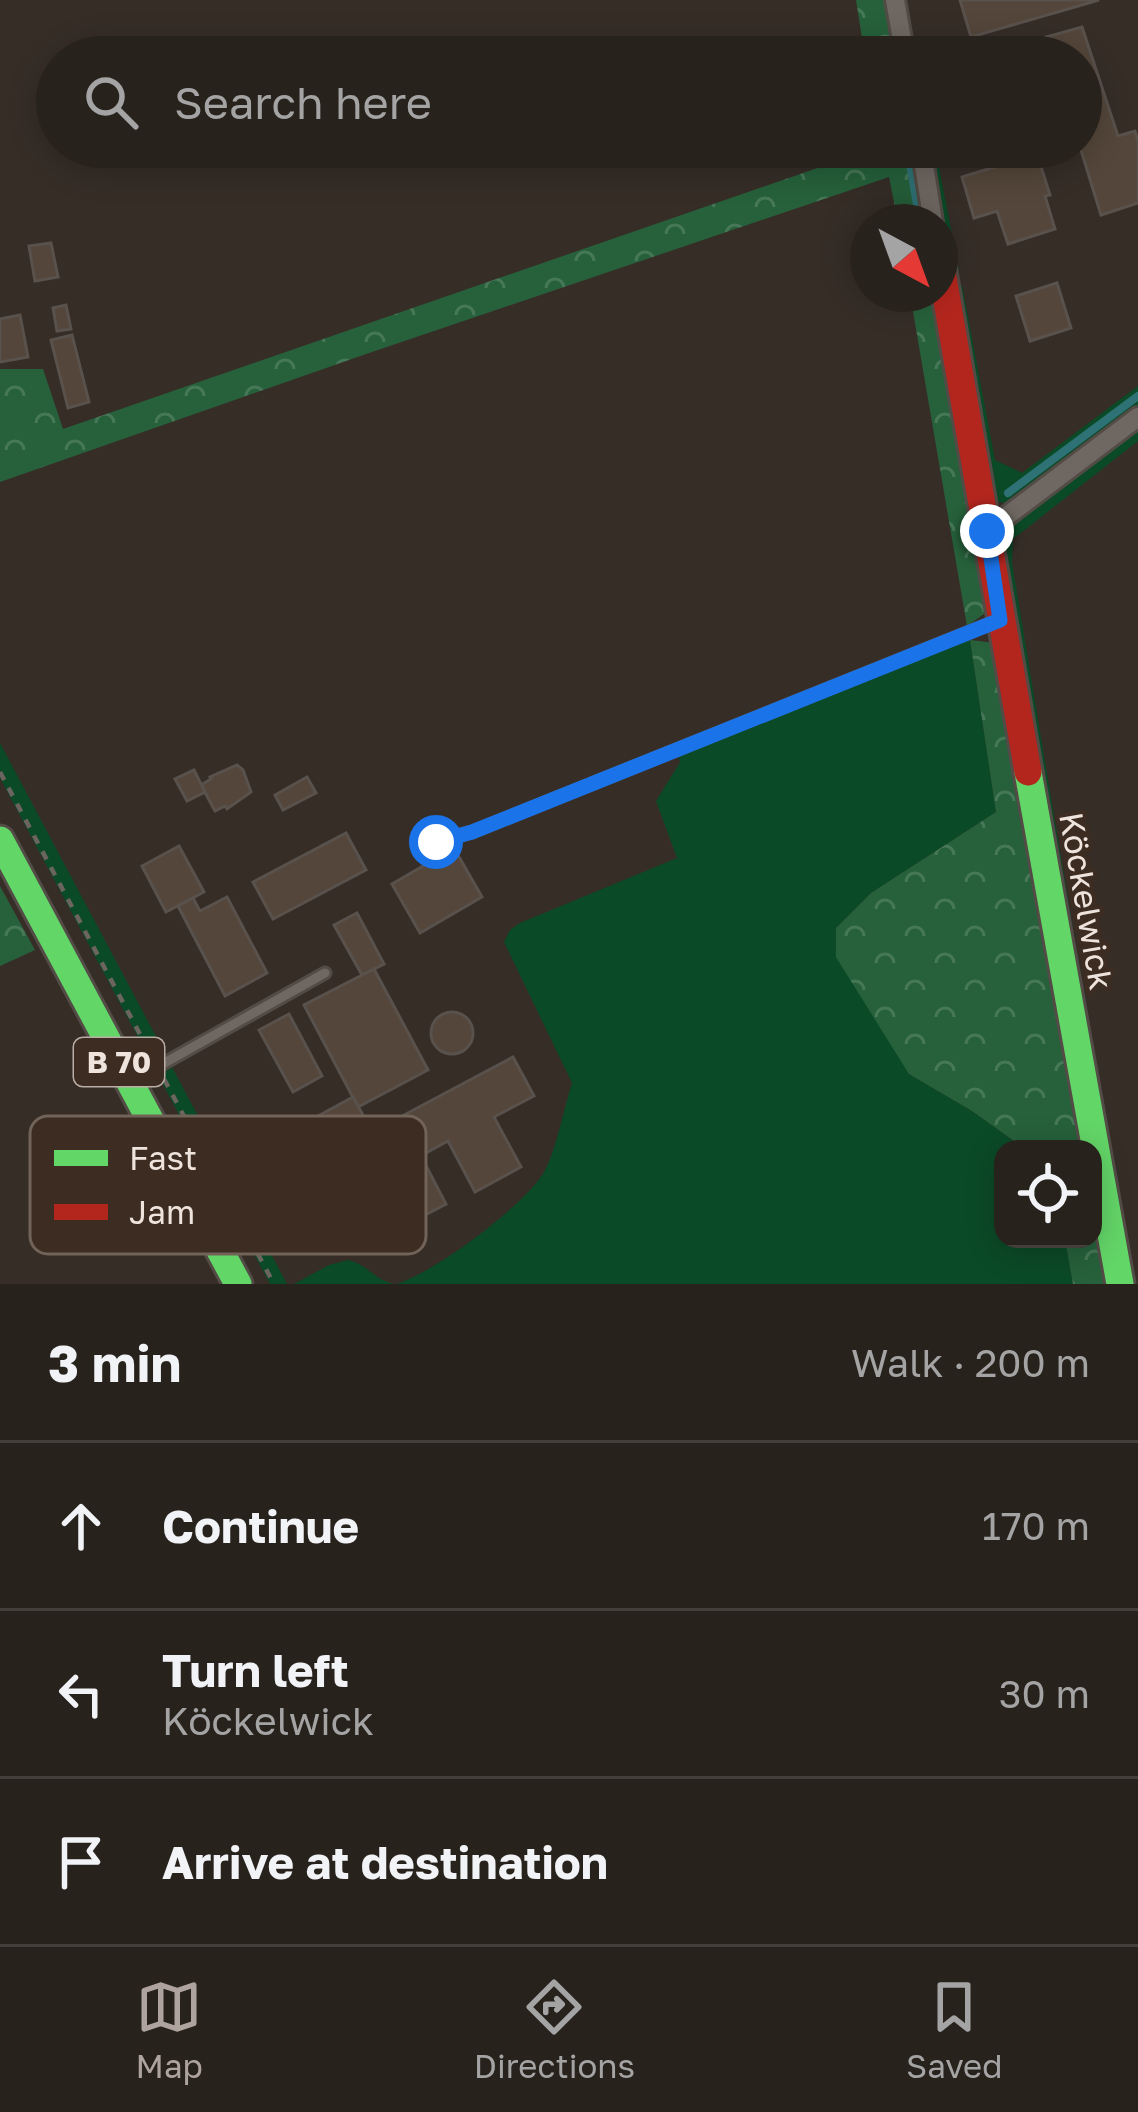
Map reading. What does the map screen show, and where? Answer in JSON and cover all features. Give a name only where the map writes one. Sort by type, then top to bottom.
[{"type":"street","points":[[895,0],[901,36]]},
{"type":"street","points":[[925,168],[931,204]]},
{"type":"street","name":"Köckelwick","points":[[949,312],[1120,1284]]},
{"type":"street","points":[[987,531],[1138,417]]},
{"type":"street","name":"B 70","points":[[0,840],[148,1116]]},
{"type":"street","name":"B 70","points":[[222,1254],[238,1284]]},
{"type":"lane","points":[[436,842],[472,832],[1000,620]]},
{"type":"lane","points":[[130,1082],[325,973]]},
{"type":"path","points":[[0,772],[184,1116]]},
{"type":"path","points":[[258,1254],[274,1284]]},
{"type":"green space","points":[[856,0],[887,0],[893,36],[862,36]]},
{"type":"green space","points":[[817,168],[917,168],[923,204],[894,204],[889,177],[0,482],[0,369],[43,369],[63,429]]},
{"type":"green space","points":[[931,168],[939,168],[946,204],[937,204]]},
{"type":"green space","points":[[962,285],[995,460],[1022,473],[1138,386],[1138,408],[1005,503],[994,501],[987,491],[958,287]]},
{"type":"green space","points":[[913,312],[942,312],[991,609],[967,626]]},
{"type":"green space","points":[[1138,422],[1138,441],[1013,539],[1012,563],[1132,1284],[998,536]]},
{"type":"green space","points":[[970,640],[996,812],[871,893],[836,928],[909,1074],[1013,1140],[994,1140],[994,1248],[1067,1248],[1073,1284],[396,1284],[454,1253],[518,1202],[544,1172],[572,1083],[504,942],[520,923],[677,858],[656,801],[680,762],[678,755]]},
{"type":"green space","points":[[970,640],[995,643],[1082,1140],[1013,1140],[909,1074],[836,957],[836,928],[871,893],[996,812]]},
{"type":"green space","points":[[0,743],[167,1057],[149,1058],[0,778]]},
{"type":"green space","points":[[0,886],[35,950],[0,966]]},
{"type":"green space","points":[[172,1067],[198,1116],[180,1116],[161,1081]]},
{"type":"green space","points":[[1067,1248],[1101,1248],[1108,1284],[1073,1284]]},
{"type":"green space","points":[[254,1254],[271,1254],[287,1284],[270,1284]]},
{"type":"green space","points":[[348,1260],[394,1284],[294,1284],[329,1265]]},
{"type":"building","points":[[960,0],[1099,0],[974,36]]},
{"type":"building","points":[[1082,27],[1085,36],[1050,36]]},
{"type":"building","points":[[1102,88],[1118,136],[1135,131],[1138,203],[1101,215],[1086,168],[1102,168]]},
{"type":"building","points":[[991,168],[1041,168],[1055,229],[1008,244],[997,211],[974,218],[962,177]]},
{"type":"building","points":[[51,243],[58,277],[35,281],[29,246]]},
{"type":"building","points":[[1057,283],[1071,328],[1030,341],[1016,296]]},
{"type":"building","points":[[66,305],[71,329],[57,331],[53,308]]},
{"type":"building","points":[[20,315],[28,357],[0,362],[0,319]]},
{"type":"building","points":[[72,335],[89,402],[68,408],[51,340]]},
{"type":"building","points":[[237,765],[251,792],[227,809],[215,811],[201,785]]},
{"type":"building","points":[[194,770],[205,792],[187,801],[175,779]]},
{"type":"building","points":[[307,777],[316,793],[283,810],[275,795]]},
{"type":"building","points":[[346,833],[366,870],[273,919],[253,882]]},
{"type":"building","points":[[179,846],[204,892],[166,912],[142,866]]},
{"type":"building","points":[[454,848],[482,897],[420,933],[392,884]]},
{"type":"building","points":[[227,897],[267,973],[225,996],[178,906],[193,898],[200,911]]},
{"type":"building","points":[[357,913],[384,964],[362,975],[334,925]]},
{"type":"building","points":[[374,969],[428,1070],[358,1107],[304,1005]]},
{"type":"building","points":[[452,1012],[467,1018],[473,1033],[467,1048],[452,1054],[437,1048],[431,1033],[437,1018]]},
{"type":"building","points":[[289,1014],[322,1076],[293,1092],[259,1030]]},
{"type":"building","points":[[513,1057],[534,1096],[494,1117],[521,1167],[475,1192],[448,1141],[426,1153],[426,1116],[402,1116]]},
{"type":"building","points":[[353,1097],[363,1116],[318,1116]]},
{"type":"building","points":[[426,1166],[446,1204],[426,1214]]},
{"type":"waterway","points":[[911,168],[917,204]]},
{"type":"waterway","points":[[1008,493],[1138,396]]},
{"type":"traffic: fast","points":[[1028,772],[1120,1284]]},
{"type":"traffic: fast","points":[[0,840],[148,1116]]},
{"type":"traffic: fast","points":[[222,1254],[238,1284]]},
{"type":"traffic: jam","points":[[949,312],[1028,772]]},
{"type":"route","points":[[436,842],[458,838],[1000,620],[987,531]]}]
